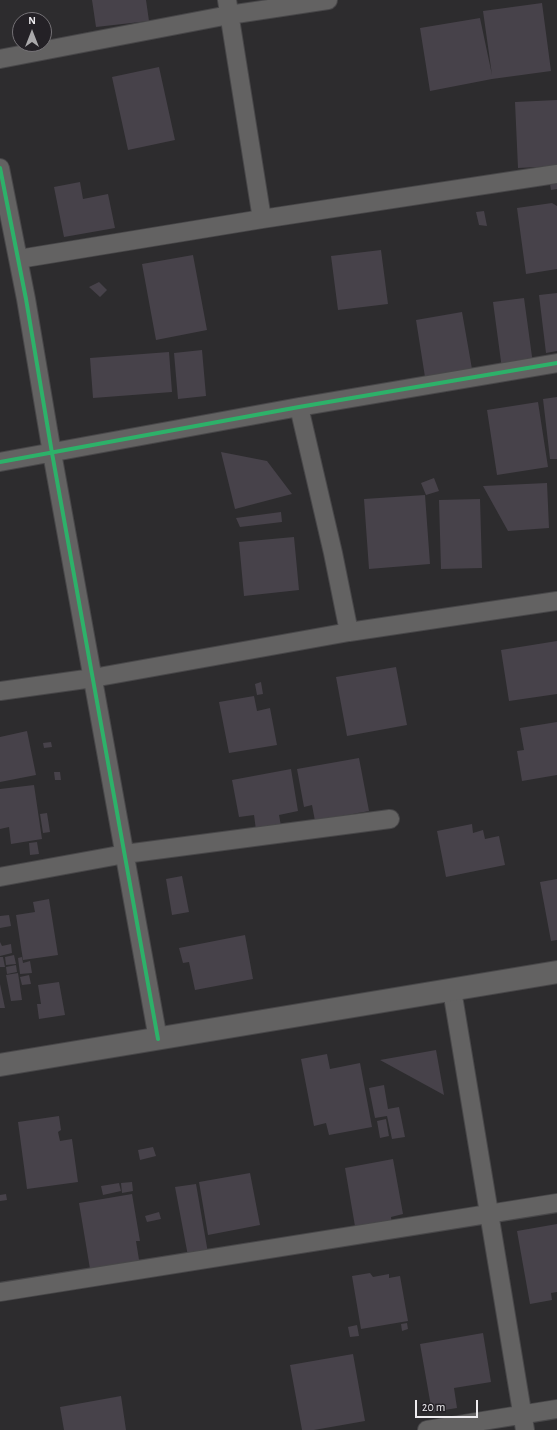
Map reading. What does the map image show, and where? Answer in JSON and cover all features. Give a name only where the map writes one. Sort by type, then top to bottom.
[{"type":"street","points":[[0,59],[228,8],[328,0]]},
{"type":"street","points":[[228,8],[262,219]]},
{"type":"street","points":[[0,168],[18,259],[158,1039]]},
{"type":"street","points":[[18,259],[262,219],[557,174]]},
{"type":"street","points":[[0,462],[299,407],[557,363]]},
{"type":"street","points":[[299,407],[331,545],[349,632]]},
{"type":"street","points":[[0,691],[93,678],[349,632],[557,601]]},
{"type":"street","points":[[0,877],[125,854],[390,819]]},
{"type":"street","points":[[0,1065],[557,972]]},
{"type":"street","points":[[452,990],[523,1422]]},
{"type":"street","points":[[0,1292],[557,1203]]},
{"type":"street","points":[[427,1430],[523,1422],[557,1409]]},
{"type":"building","points":[[92,0],[146,0],[149,21],[96,27]]},
{"type":"building","points":[[542,3],[551,71],[492,79],[430,91],[420,28],[480,18],[492,75],[483,11]]},
{"type":"building","points":[[159,67],[175,140],[128,150],[112,77]]},
{"type":"building","points":[[557,100],[557,166],[518,168],[515,102]]},
{"type":"building","points":[[80,182],[83,199],[108,194],[115,228],[64,237],[54,187]]},
{"type":"building","points":[[557,183],[557,189],[551,190],[550,184]]},
{"type":"building","points":[[552,203],[557,206],[557,269],[526,274],[517,208]]},
{"type":"building","points":[[484,211],[487,226],[479,225],[476,212]]},
{"type":"building","points":[[381,250],[388,304],[338,310],[331,256]]},
{"type":"building","points":[[193,255],[207,330],[156,340],[142,264]]},
{"type":"building","points":[[99,282],[107,290],[100,297],[89,287]]},
{"type":"building","points":[[557,293],[557,351],[546,353],[539,295]]},
{"type":"building","points":[[524,298],[533,364],[502,369],[493,302]]},
{"type":"building","points":[[462,312],[472,369],[425,377],[416,320]]},
{"type":"building","points":[[202,350],[206,396],[178,399],[174,353]]},
{"type":"building","points":[[169,352],[172,392],[93,398],[90,358]]},
{"type":"building","points":[[557,397],[557,459],[550,459],[543,399]]},
{"type":"building","points":[[538,402],[548,467],[497,475],[487,410]]},
{"type":"building","points":[[221,452],[267,461],[292,494],[235,509]]},
{"type":"building","points":[[434,478],[439,491],[426,495],[421,483]]},
{"type":"building","points":[[547,483],[549,528],[508,531],[483,486]]},
{"type":"building","points":[[425,495],[430,564],[369,569],[364,499]]},
{"type":"building","points":[[480,499],[482,568],[441,569],[439,500]]},
{"type":"building","points":[[281,512],[282,522],[240,527],[236,518]]},
{"type":"building","points":[[294,537],[299,590],[244,596],[239,542]]},
{"type":"building","points":[[557,641],[557,694],[509,701],[501,650]]},
{"type":"building","points":[[396,667],[407,725],[347,736],[336,677]]},
{"type":"building","points":[[261,682],[263,694],[257,695],[255,684]]},
{"type":"building","points":[[254,696],[257,711],[270,708],[277,745],[229,753],[219,702]]},
{"type":"building","points":[[557,722],[557,775],[522,781],[517,751],[524,750],[520,728]]},
{"type":"building","points":[[27,731],[36,775],[0,782],[0,737]]},
{"type":"building","points":[[51,742],[52,747],[44,748],[43,743]]},
{"type":"building","points":[[359,758],[369,811],[315,821],[312,805],[304,807],[297,769]]},
{"type":"building","points":[[291,769],[298,811],[279,815],[281,826],[256,830],[254,815],[239,817],[232,780]]},
{"type":"building","points":[[54,772],[60,772],[61,780],[55,780]]},
{"type":"building","points":[[34,785],[42,839],[11,844],[9,827],[0,829],[0,789]]},
{"type":"building","points":[[47,813],[50,832],[43,833],[40,814]]},
{"type":"building","points":[[472,824],[473,833],[483,830],[485,839],[499,836],[505,865],[446,877],[437,831]]},
{"type":"building","points":[[37,842],[39,854],[30,855],[29,843]]},
{"type":"building","points":[[182,876],[189,912],[172,915],[166,879]]},
{"type":"building","points":[[557,879],[557,940],[551,941],[540,882]]},
{"type":"building","points":[[49,899],[58,955],[23,960],[16,915],[35,912],[33,902]]},
{"type":"building","points":[[9,915],[11,926],[0,928],[0,916]]},
{"type":"building","points":[[245,935],[253,979],[195,990],[189,962],[183,963],[179,948]]},
{"type":"building","points":[[0,942],[2,946],[11,944],[12,953],[0,956]]},
{"type":"building","points":[[14,955],[16,964],[6,965],[5,957]]},
{"type":"building","points":[[0,957],[3,957],[5,967],[0,967]]},
{"type":"building","points":[[22,957],[23,963],[30,961],[32,973],[20,974],[18,958]]},
{"type":"building","points":[[16,965],[17,972],[7,974],[6,967]]},
{"type":"building","points":[[18,973],[22,1000],[11,1001],[6,975]]},
{"type":"building","points":[[29,975],[31,984],[22,985],[20,977]]},
{"type":"building","points":[[59,982],[65,1015],[39,1019],[37,1004],[41,1004],[38,985]]},
{"type":"building","points":[[0,984],[5,1008],[0,1008]]},
{"type":"building","points":[[436,1050],[444,1095],[380,1060]]},
{"type":"building","points":[[327,1054],[330,1069],[360,1063],[372,1127],[329,1135],[326,1123],[314,1126],[301,1059]]},
{"type":"building","points":[[384,1085],[388,1109],[399,1107],[405,1137],[392,1139],[387,1116],[375,1118],[369,1088]]},
{"type":"building","points":[[59,1116],[61,1130],[58,1132],[60,1141],[72,1139],[78,1182],[27,1189],[18,1122]]},
{"type":"building","points":[[386,1119],[389,1136],[380,1138],[377,1121]]},
{"type":"building","points":[[153,1147],[156,1156],[140,1160],[138,1150]]},
{"type":"building","points":[[393,1159],[403,1214],[391,1217],[392,1225],[356,1232],[345,1168]]},
{"type":"building","points":[[250,1173],[260,1225],[208,1235],[199,1182]]},
{"type":"building","points":[[132,1182],[133,1191],[122,1193],[121,1183]]},
{"type":"building","points":[[119,1183],[121,1191],[103,1195],[101,1186]]},
{"type":"building","points":[[196,1184],[208,1253],[188,1256],[175,1187]]},
{"type":"building","points":[[6,1194],[7,1200],[0,1201],[0,1195]]},
{"type":"building","points":[[132,1194],[140,1241],[136,1241],[140,1266],[91,1275],[79,1203]]},
{"type":"building","points":[[159,1212],[161,1219],[147,1222],[145,1216]]},
{"type":"building","points":[[557,1224],[557,1292],[551,1293],[552,1300],[530,1304],[517,1231]]},
{"type":"building","points":[[370,1273],[373,1277],[389,1274],[389,1278],[400,1276],[408,1321],[361,1329],[352,1276]]},
{"type":"building","points":[[407,1323],[408,1329],[402,1331],[401,1324]]},
{"type":"building","points":[[357,1325],[359,1336],[350,1337],[348,1327]]},
{"type":"building","points":[[483,1333],[491,1382],[454,1388],[457,1408],[432,1412],[420,1344]]},
{"type":"building","points":[[353,1354],[365,1421],[314,1430],[302,1430],[290,1365]]},
{"type":"building","points":[[121,1396],[126,1430],[64,1430],[60,1407]]},
{"type":"cycle path","points":[[0,168],[26,299],[52,453],[158,1039]]},
{"type":"cycle path","points":[[0,462],[299,407],[557,363]]}]
